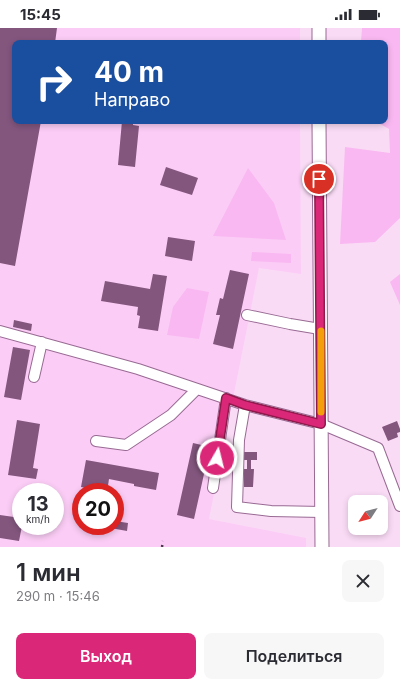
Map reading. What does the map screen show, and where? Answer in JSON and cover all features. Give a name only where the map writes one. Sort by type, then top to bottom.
[{"type":"main road","points":[[319,28],[319,40]]},
{"type":"main road","points":[[319,124],[322,547]]},
{"type":"street","points":[[247,315],[320,329]]},
{"type":"street","points":[[0,331],[138,369],[245,405],[321,424],[378,448],[400,506]]},
{"type":"street","points":[[34,377],[42,342]]},
{"type":"street","points":[[96,441],[126,445],[171,415],[197,389]]},
{"type":"street","points":[[213,488],[226,398]]},
{"type":"street","points":[[245,405],[239,440],[237,507],[271,511],[322,512]]},
{"type":"shaded area","points":[[0,28],[300,28],[300,40],[12,40],[12,124],[300,124],[301,274],[259,268],[209,519],[306,538],[306,547],[0,547]]},
{"type":"shaded area","points":[[362,28],[400,28],[400,218],[375,242],[340,244],[345,147],[390,153],[389,129],[380,124],[388,124],[388,40],[361,40]]},
{"type":"shaded area","points":[[248,168],[274,203],[286,240],[213,236]]},
{"type":"shaded area","points":[[252,252],[291,254],[291,263],[251,261]]},
{"type":"shaded area","points":[[400,274],[400,305],[390,282]]},
{"type":"shaded area","points":[[187,288],[209,292],[199,339],[167,335],[173,307]]},
{"type":"building","points":[[0,28],[57,28],[55,40],[12,40],[12,124],[40,124],[15,266],[0,263]]},
{"type":"building","points":[[122,124],[133,124],[139,126],[135,167],[118,165]]},
{"type":"building","points":[[166,167],[198,178],[192,195],[160,185]]},
{"type":"building","points":[[168,237],[195,241],[192,261],[165,256]]},
{"type":"building","points":[[230,270],[249,274],[233,349],[213,344],[220,315],[216,315],[220,298],[223,299]]},
{"type":"building","points":[[153,274],[167,276],[158,331],[138,328],[140,316],[137,315],[138,307],[101,301],[105,281],[150,289]]},
{"type":"building","points":[[14,320],[32,324],[31,331],[13,327]]},
{"type":"building","points":[[13,347],[30,350],[21,400],[4,397]]},
{"type":"building","points":[[17,420],[40,424],[33,468],[38,469],[36,479],[8,475]]},
{"type":"building","points":[[397,421],[400,429],[400,432],[397,433],[398,437],[388,441],[382,427]]},
{"type":"building","points":[[193,443],[210,447],[194,519],[177,515]]},
{"type":"building","points":[[244,452],[257,452],[257,460],[251,460],[251,469],[254,469],[253,487],[244,487],[244,469],[247,469],[247,460],[244,460]]},
{"type":"building","points":[[86,460],[159,473],[156,490],[109,479],[108,483],[82,483]]},
{"type":"building","points":[[0,515],[12,517],[12,535],[20,535],[19,541],[0,538]]},
{"type":"building","points":[[124,522],[128,523],[127,531],[124,530]]},
{"type":"railway","points":[[162,547],[163,541]]},
{"type":"slow traffic","points":[[321,331],[321,412]]},
{"type":"route","points":[[217,458],[226,398],[245,405],[321,424],[322,395],[319,179]]}]
